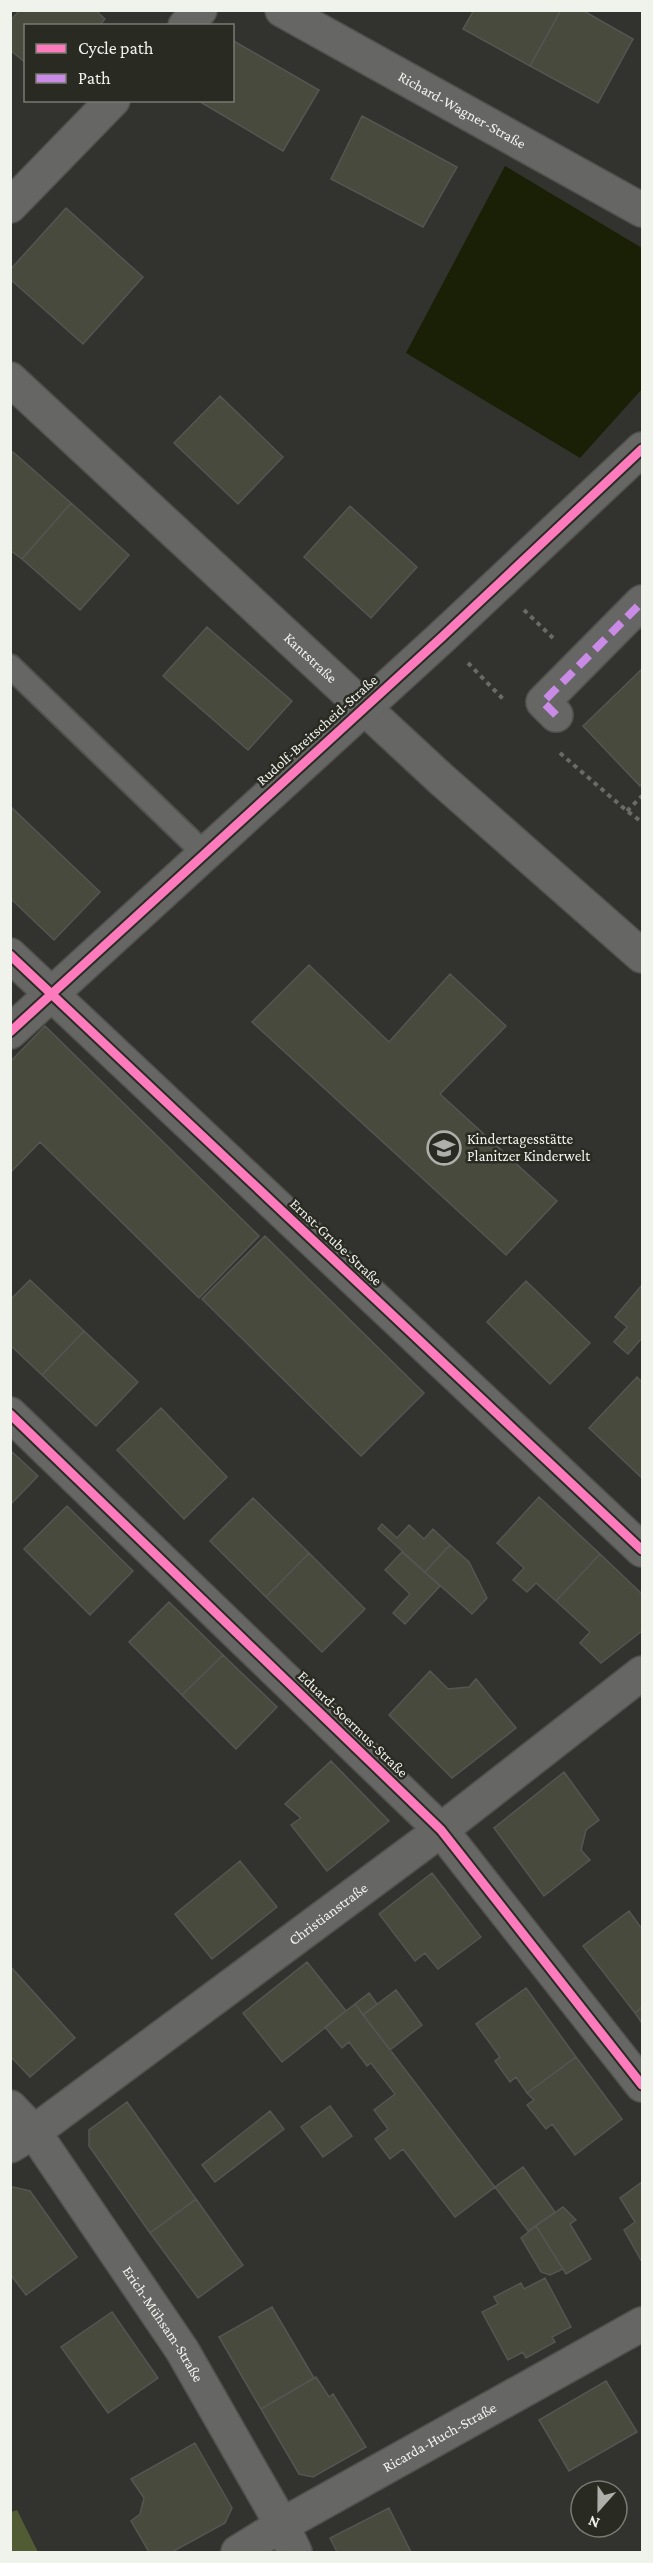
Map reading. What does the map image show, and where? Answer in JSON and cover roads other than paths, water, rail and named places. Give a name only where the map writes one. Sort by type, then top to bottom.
[{"type":"street","points":[[187,24],[200,10]]},
{"type":"street","name":"Richard-Wagner-Straße","points":[[282,10],[642,210]]},
{"type":"street","points":[[10,206],[111,102]]},
{"type":"street","name":"Kantstraße","points":[[10,379],[543,870],[642,956]]},
{"type":"street","name":"Rudolf-Breitscheid-Straße","points":[[10,1032],[365,707],[642,448]]},
{"type":"street","points":[[556,715],[543,702],[642,602]]},
{"type":"street","name":"Ernst-Grube-Straße","points":[[10,955],[642,1550]]},
{"type":"street","name":"Eduard-Soermus-Straße","points":[[10,1414],[441,1830],[642,2085]]},
{"type":"street","name":"Christianstraße","points":[[22,2139],[441,1830],[642,1673]]},
{"type":"street","name":"Erich-Mühsam-Straße","points":[[10,2107],[22,2139],[182,2350],[289,2539]]},
{"type":"street","name":"Ricarda-Huch-Straße","points":[[238,2553],[289,2539],[642,2324]]},
{"type":"lane","points":[[10,666],[204,853]]},
{"type":"place","name":"Kindertagesstätte Planitzer Kinderwelt","points":[[444,1148]]}]
